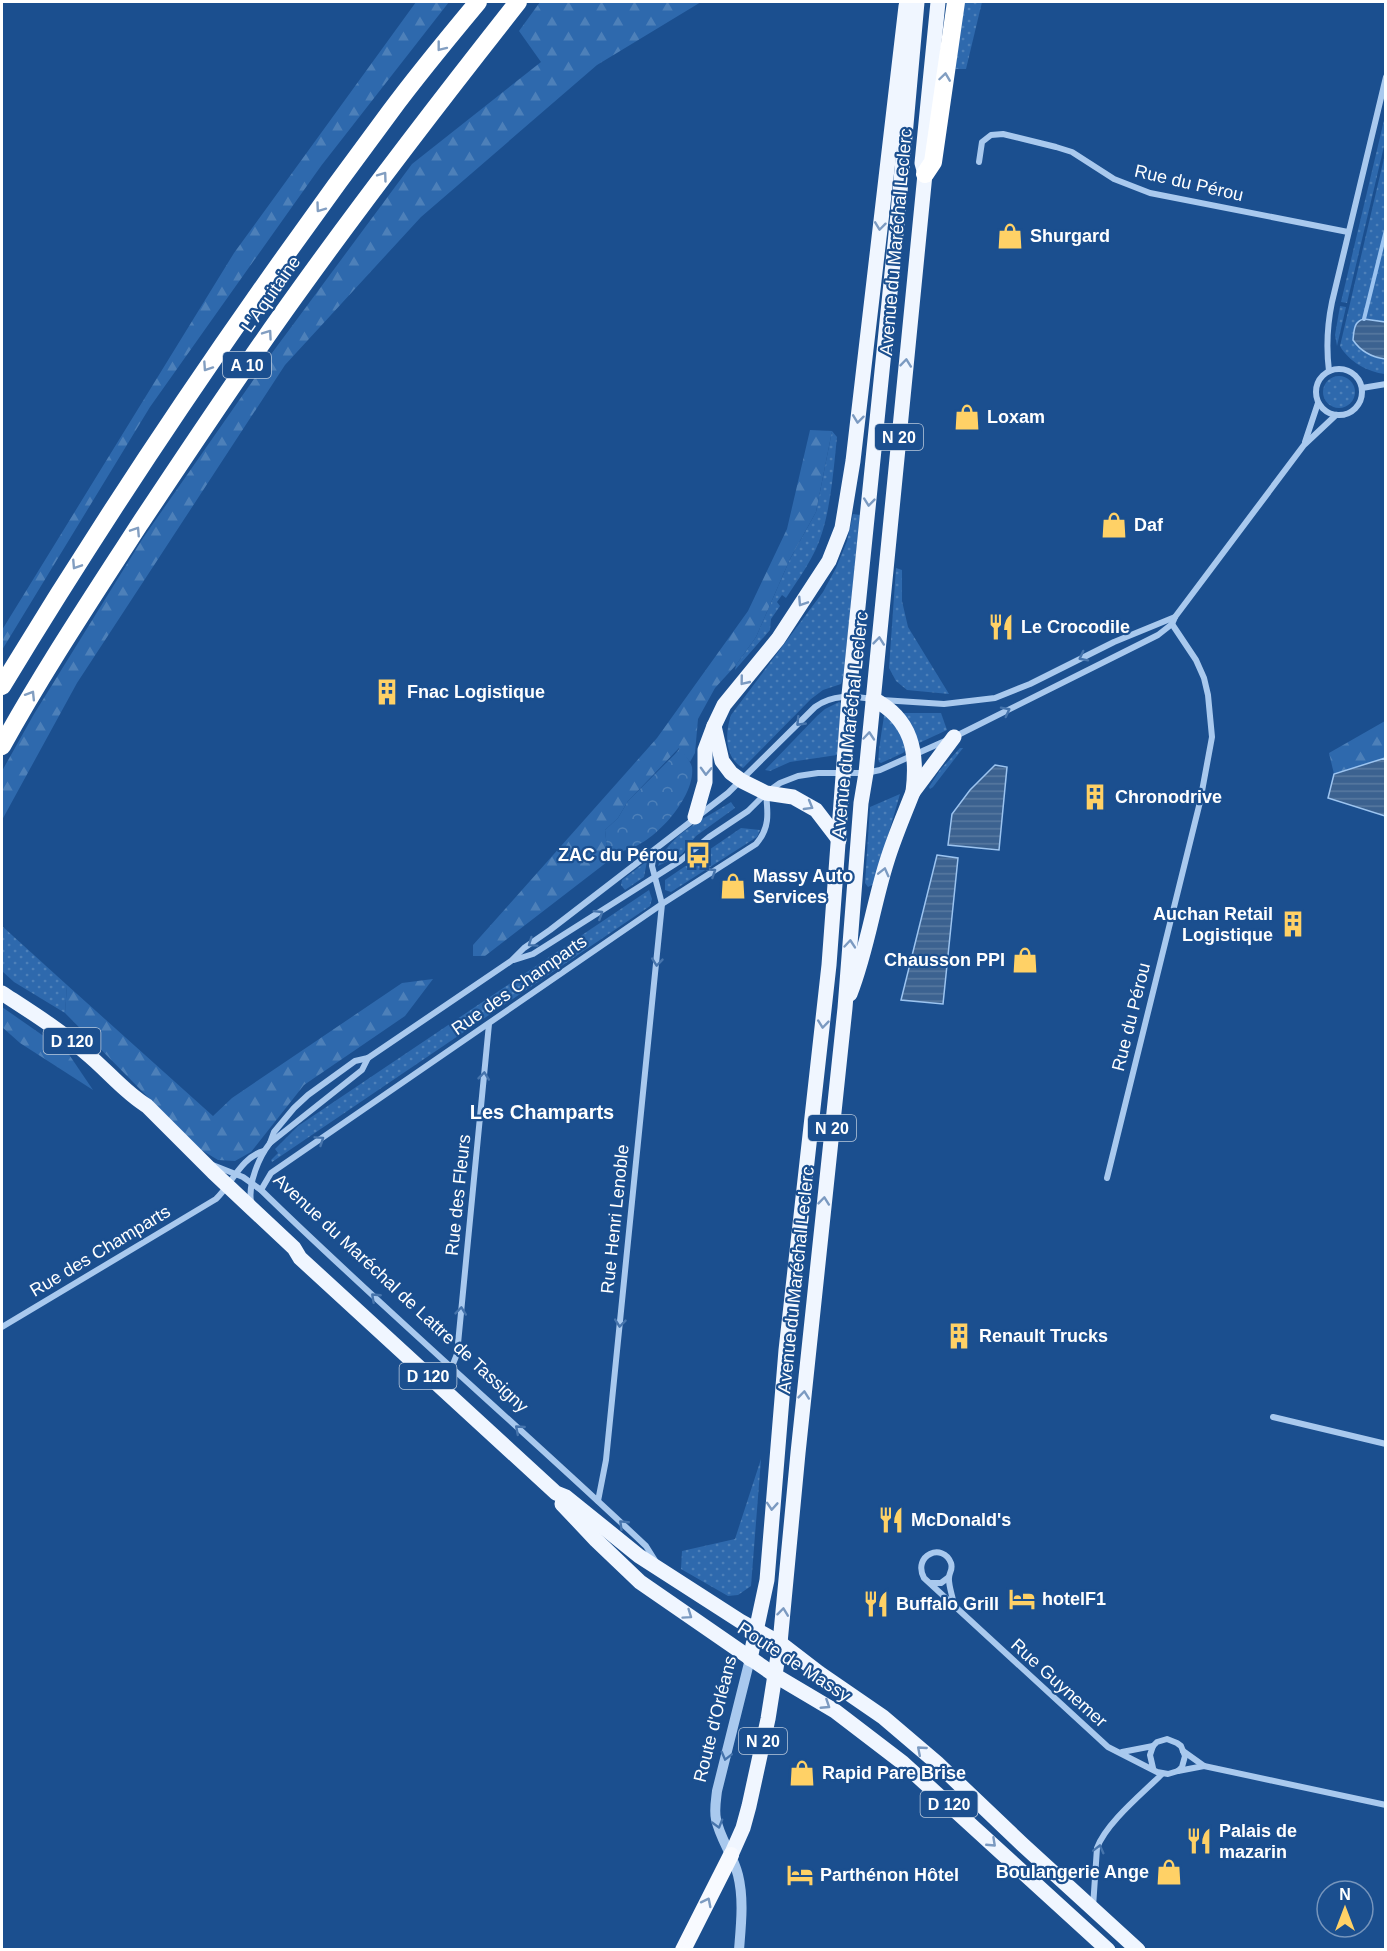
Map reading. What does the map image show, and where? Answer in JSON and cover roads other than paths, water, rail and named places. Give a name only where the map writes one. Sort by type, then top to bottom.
[{"type":"highway","name":"L'Aquitaine","points":[[2,686],[62,586],[207,366],[392,110],[478,2]]},
{"type":"highway","name":"L'Aquitaine","points":[[2,746],[22,708],[110,569],[298,292],[405,146],[518,2]]},
{"type":"highway","points":[[925,174],[933,162],[956,2]]},
{"type":"highway","name":"N 20","points":[[683,1950],[731,1855]]},
{"type":"main road","points":[[695,817],[705,782],[705,750],[724,705],[778,639],[829,561],[842,528],[855,449],[906,6],[909,2]]},
{"type":"main road","name":"Avenue du Maréchal Leclerc","points":[[777,1448],[829,965],[849,695],[917,2]]},
{"type":"main road","name":"Avenue du Maréchal Leclerc","points":[[780,1643],[844,1008],[861,802],[866,773],[925,174],[922,163],[938,2]]},
{"type":"main road","points":[[873,699],[886,706],[907,730],[915,755],[913,792]]},
{"type":"main road","points":[[714,726],[722,761],[731,773],[766,793],[793,797],[816,810],[839,840]]},
{"type":"main road","points":[[844,1008],[860,969],[887,861],[913,792],[954,737]]},
{"type":"main road","name":"Avenue du Maréchal de Lattre de Tassigny","points":[[2,993],[68,1038],[134,1098],[147,1106],[294,1248],[300,1258],[556,1493]]},
{"type":"main road","name":"Avenue du Maréchal de Lattre de Tassigny","points":[[134,1098],[141,1112],[228,1184],[289,1253],[300,1258]]},
{"type":"main road","name":"Route d'Orléans","points":[[750,1659],[767,1580],[777,1448]]},
{"type":"main road","name":"Route de Massy","points":[[556,1493],[566,1497],[639,1556],[740,1621],[780,1643],[819,1673],[884,1717],[937,1763],[1138,1950]]},
{"type":"main road","name":"Route de Massy","points":[[556,1493],[560,1502],[574,1517],[640,1582],[750,1659],[835,1711],[903,1763],[1108,1950]]},
{"type":"main road","name":"N 20","points":[[731,1855],[743,1828],[776,1676],[780,1643]]},
{"type":"street","points":[[1329,371],[1326,352],[1327,329],[1386,77]]},
{"type":"street","name":"Rue du Pérou","points":[[978,162],[982,142],[991,135],[1004,134],[1072,152],[1114,179],[1150,193],[1348,232]]},
{"type":"street","points":[[1304,445],[1318,403],[1316,387],[1319,380],[1329,371],[1336,369],[1350,371],[1356,375],[1362,388],[1362,397],[1359,405],[1353,411],[1345,415],[1336,415],[1329,413],[1318,403]]},
{"type":"street","points":[[1362,388],[1386,384]]},
{"type":"street","points":[[843,772],[866,773],[880,770],[915,755],[1158,634],[1174,621],[1304,445],[1336,415]]},
{"type":"street","points":[[849,695],[944,704],[994,698],[1030,684],[1114,642],[1174,621]]},
{"type":"street","name":"Rue du Pérou","points":[[1107,1178],[1200,802],[1212,737],[1204,678],[1174,621]]},
{"type":"street","name":"Rue des Champarts","points":[[270,1143],[274,1132],[308,1095],[355,1061],[368,1059],[511,961],[524,948],[729,793],[815,707],[829,699],[849,695]]},
{"type":"street","name":"Rue des Champarts","points":[[511,961],[533,954],[680,861],[709,837],[748,811],[780,783],[798,776],[843,772]]},
{"type":"street","name":"Rue des Champarts","points":[[261,1190],[272,1173],[662,904],[756,844],[768,824],[766,793]]},
{"type":"street","points":[[654,851],[652,866],[662,904]]},
{"type":"street","name":"Rue Henri Lenoble","points":[[598,1500],[606,1460],[662,904]]},
{"type":"street","name":"Rue des Fleurs","points":[[451,1369],[457,1354],[489,1024]]},
{"type":"street","name":"Rue des Champarts","points":[[252,1209],[251,1182],[264,1150],[362,1070],[368,1059]]},
{"type":"street","name":"Rue des Champarts","points":[[2,1327],[207,1205],[258,1152],[264,1150]]},
{"type":"street","name":"Avenue du Maréchal de Lattre de Tassigny","points":[[228,1184],[251,1182],[261,1190],[451,1369],[563,1467]]},
{"type":"street","points":[[1273,1417],[1386,1444]]},
{"type":"street","name":"Route de Massy","points":[[563,1467],[646,1546],[660,1568]]},
{"type":"street","points":[[949,1577],[936,1584],[928,1581],[922,1574],[921,1564],[926,1556],[935,1552],[945,1555],[951,1563],[949,1577],[954,1605]]},
{"type":"street","name":"Rue Guynemer","points":[[928,1581],[1094,1736],[1108,1747],[1154,1768]]},
{"type":"street","name":"Route d'Orléans","points":[[739,1950],[741,1900],[738,1877],[731,1855],[719,1831],[715,1808],[717,1791],[750,1659]]},
{"type":"street","points":[[1120,1752],[1153,1746],[1167,1739],[1177,1743],[1183,1751],[1204,1766]]},
{"type":"street","points":[[1153,1746],[1149,1759],[1154,1768],[1162,1774],[1204,1766],[1386,1805]]},
{"type":"street","points":[[1178,1771],[1184,1762],[1183,1751]]},
{"type":"street","points":[[1093,1907],[1099,1842],[1111,1825],[1162,1774]]},
{"type":"waterway","points":[[1364,319],[1386,230]]},
{"type":"place","name":"Shurgard","points":[[1010,236]]},
{"type":"place","name":"Loxam","points":[[967,417]]},
{"type":"place","name":"Daf","points":[[1114,525]]},
{"type":"place","name":"Le Crocodile","points":[[1001,627]]},
{"type":"place","name":"Fnac Logistique","points":[[387,692]]},
{"type":"place","name":"Chronodrive","points":[[1095,797]]},
{"type":"place","name":"ZAC du Pérou","points":[[698,855]]},
{"type":"place","name":"Massy Auto Services","points":[[733,886]]},
{"type":"place","name":"Auchan Retail Logistique","points":[[1293,924]]},
{"type":"place","name":"Chausson PPI","points":[[1025,960]]},
{"type":"place","name":"Renault Trucks","points":[[959,1336]]},
{"type":"place","name":"McDonald's","points":[[891,1520]]},
{"type":"place","name":"hotelF1","points":[[1022,1599]]},
{"type":"place","name":"Buffalo Grill","points":[[876,1604]]},
{"type":"place","name":"Rapid Pare Brise","points":[[802,1773]]},
{"type":"place","name":"Palais de mazarin","points":[[1199,1841]]},
{"type":"place","name":"Boulangerie Ange","points":[[1169,1872]]},
{"type":"place","name":"Parthénon Hôtel","points":[[800,1875]]},
{"type":"district","name":"Les Champarts","points":[[542,1112]]}]
